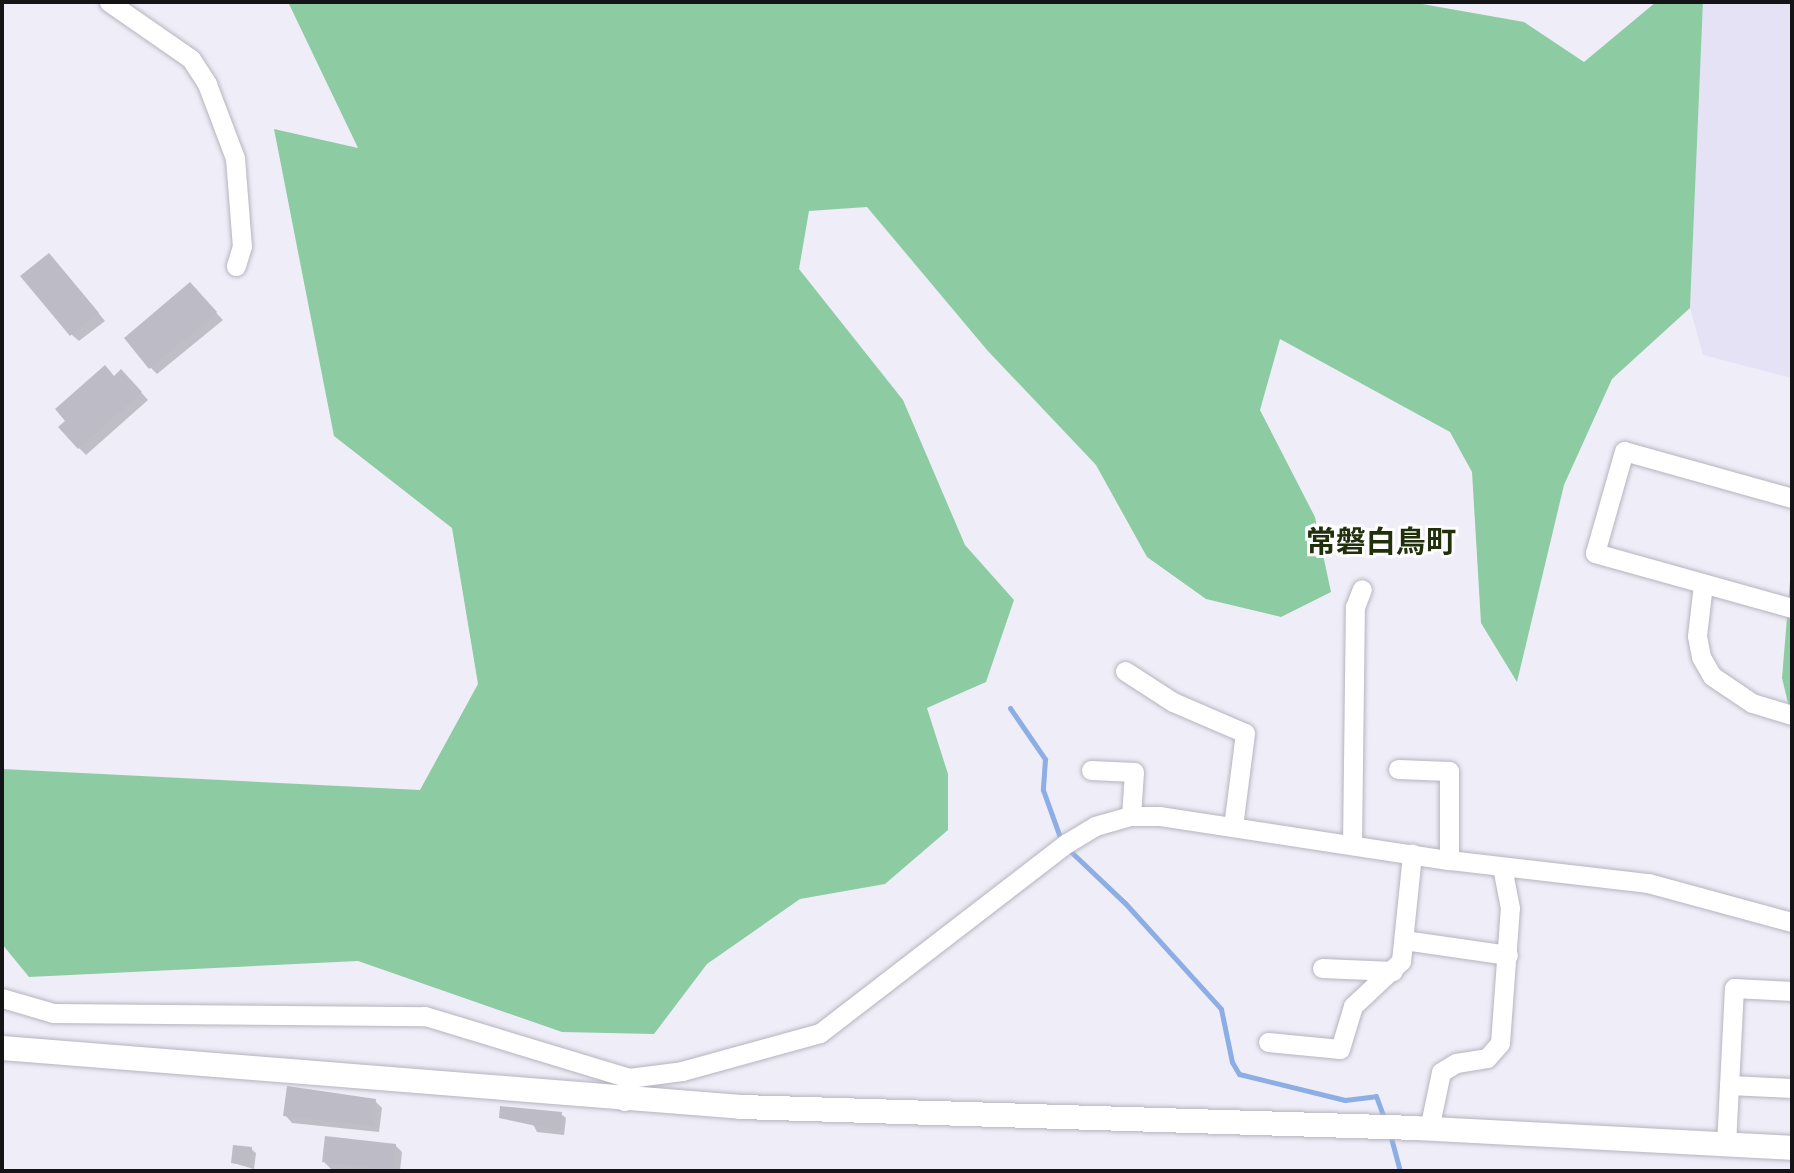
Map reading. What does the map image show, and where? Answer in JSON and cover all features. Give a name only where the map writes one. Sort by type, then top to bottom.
[{"type":"street","points":[[108,2],[191,59],[206,84],[235,158],[242,246],[236,266]]},
{"type":"street","points":[[1792,498],[1623,451],[1595,553],[1792,608]]},
{"type":"street","points":[[1703,583],[1697,636],[1701,657],[1712,676],[1742,698],[1792,715]]},
{"type":"street","points":[[1352,845],[1355,607],[1362,589]]},
{"type":"street","points":[[1125,671],[1173,702],[1245,733],[1233,827]]},
{"type":"street","points":[[1398,769],[1449,771],[1448,860]]},
{"type":"street","points":[[1091,770],[1133,772],[1132,816]]},
{"type":"street","points":[[2,998],[53,1013],[425,1016],[626,1089],[820,1033],[1064,845],[1095,827],[1132,816],[1233,827],[1448,860],[1670,887],[1792,922]]},
{"type":"street","points":[[1268,1042],[1340,1049],[1353,1006],[1401,961],[1412,854]]},
{"type":"street","points":[[1429,1129],[1441,1072],[1456,1063],[1487,1058],[1500,1043],[1510,908],[1502,867]]},
{"type":"street","points":[[1404,940],[1508,955]]},
{"type":"street","points":[[1322,968],[1393,971]]},
{"type":"street","points":[[1726,1145],[1734,988],[1792,991]]},
{"type":"street","points":[[2,1048],[626,1089],[1792,1148]]},
{"type":"street","points":[[1729,1085],[1792,1087]]},
{"type":"shaded area","points":[[1703,2],[1792,2],[1792,378],[1703,355],[1690,308]]},
{"type":"green space","points":[[288,2],[1411,2],[1524,22],[1584,62],[1656,2],[1703,2],[1690,308],[1612,379],[1564,485],[1517,682],[1481,623],[1472,472],[1450,432],[1280,339],[1260,410],[1315,517],[1331,592],[1281,617],[1206,599],[1147,557],[1096,465],[987,350],[867,207],[809,211],[799,269],[903,400],[965,545],[1014,600],[986,682],[927,708],[948,774],[948,830],[885,884],[800,899],[707,964],[654,1034],[562,1032],[358,961],[29,977],[2,944],[2,769],[420,790],[478,684],[452,528],[334,436],[274,129],[358,148]]},
{"type":"green space","points":[[1792,557],[1792,720],[1782,678]]},
{"type":"building","points":[[49,253],[99,313],[70,336],[20,276]]},
{"type":"building","points":[[190,282],[217,312],[149,369],[124,338]]},
{"type":"building","points":[[105,365],[114,376],[121,369],[142,392],[78,449],[58,427],[65,421],[55,409]]},
{"type":"building","points":[[287,1086],[376,1099],[373,1126],[283,1116]]},
{"type":"building","points":[[500,1106],[562,1112],[560,1131],[499,1118]]},
{"type":"building","points":[[325,1136],[396,1144],[393,1170],[322,1162]]},
{"type":"building","points":[[233,1145],[252,1147],[250,1166],[231,1163]]},
{"type":"waterway","points":[[1010,708],[1045,759],[1043,790],[1061,840]]},
{"type":"waterway","points":[[1067,848],[1125,903],[1221,1009],[1232,1062],[1239,1074],[1345,1100],[1376,1096],[1384,1118]]},
{"type":"waterway","points":[[1390,1134],[1400,1171]]},
{"type":"district","name":"常磐白鳥町","points":[[1381,541]]}]
